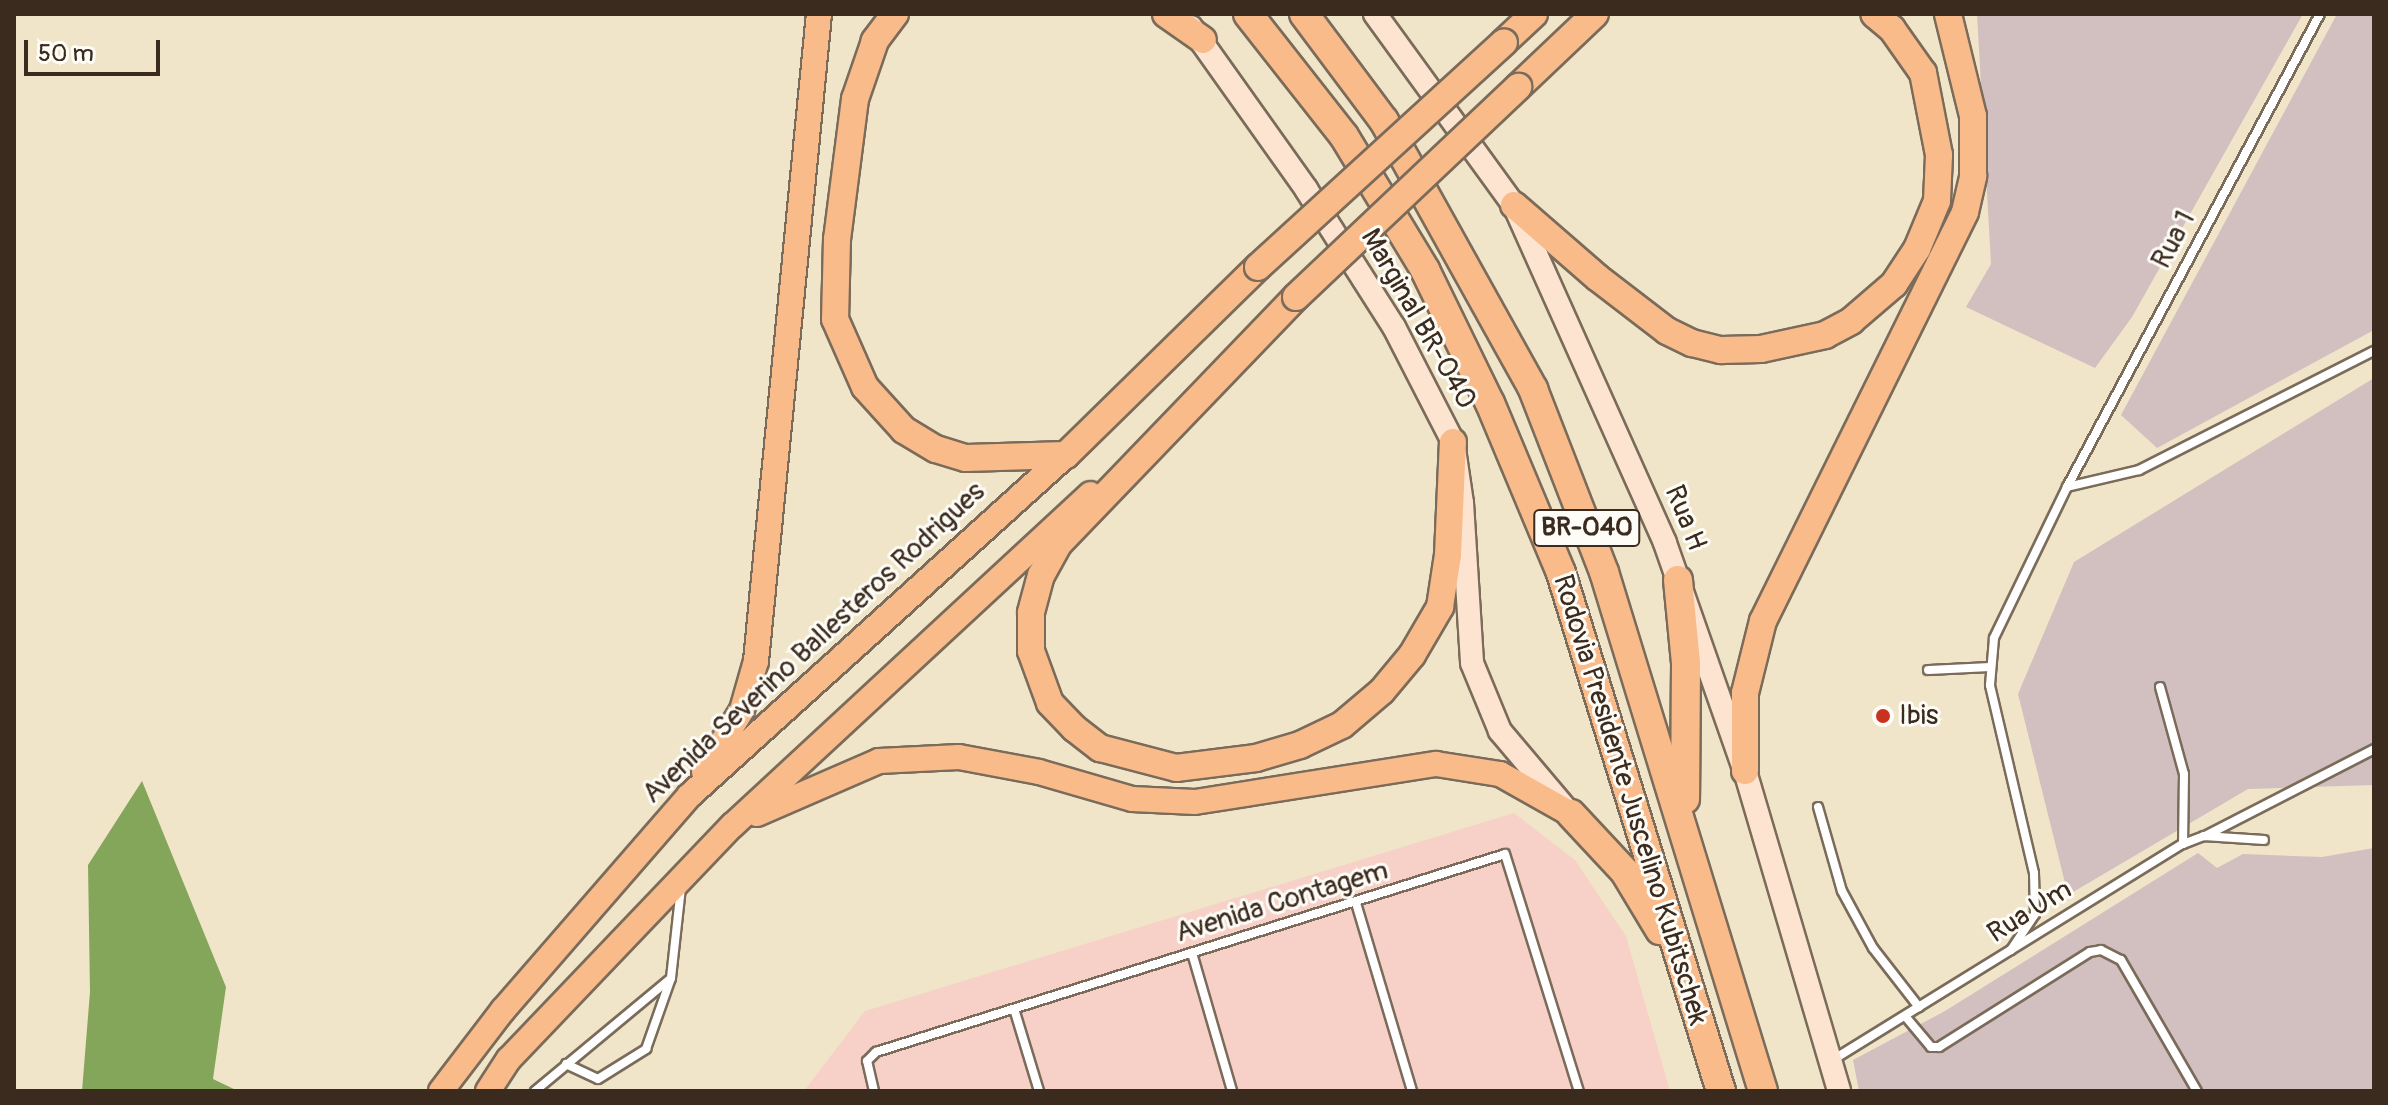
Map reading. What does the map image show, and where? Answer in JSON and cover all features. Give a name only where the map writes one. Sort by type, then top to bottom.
[{"type":"highway","points":[[895,14],[875,41],[855,99],[834,280],[835,319],[845,350],[865,387],[904,430],[936,449],[992,461],[1066,455]]},
{"type":"highway","points":[[1166,14],[1203,40]]},
{"type":"highway","name":"Rodovia Presidente Juscelino Kubitschek","points":[[1248,14],[1344,136],[1425,270],[1490,403],[1561,573],[1721,1091]]},
{"type":"highway","name":"Rodovia Presidente Juscelino Kubitschek","points":[[1304,14],[1384,121],[1533,389],[1604,572],[1763,1091]]},
{"type":"highway","name":"Avenida Severino Ballesteros Rodrigues","points":[[1066,455],[1258,267],[1534,14]]},
{"type":"highway","points":[[1453,442],[1448,555],[1440,607],[1412,655],[1382,691],[1342,725],[1300,745],[1217,766],[1176,768],[1139,762],[1100,748],[1050,703],[1031,651],[1031,613],[1041,575],[1059,543],[1296,297],[1595,14]]},
{"type":"highway","points":[[1573,35],[1613,14]]},
{"type":"highway","points":[[1514,205],[1621,296],[1667,331],[1692,343],[1721,350],[1761,349],[1838,328],[1894,284],[1917,249],[1937,201],[1939,155],[1923,73],[1892,29],[1874,14]]},
{"type":"highway","points":[[1745,771],[1745,693],[1763,621],[1965,212],[1973,176],[1973,116],[1948,14]]},
{"type":"highway","points":[[1678,580],[1686,663],[1682,762],[1688,848]]},
{"type":"highway","points":[[1571,814],[1625,872],[1682,965]]},
{"type":"main road","points":[[689,796],[742,710],[756,661],[819,14]]},
{"type":"main road","name":"Marginal BR-040","points":[[1179,14],[1203,40],[1394,327],[1453,442],[1462,503],[1472,663],[1500,731],[1571,814]]},
{"type":"main road","name":"Rua H","points":[[1375,14],[1514,205],[1678,580],[1745,771],[1839,1091]]},
{"type":"main road","points":[[488,1091],[509,1059],[733,825],[1218,376]]},
{"type":"main road","name":"Avenida Severino Ballesteros Rodrigues","points":[[441,1091],[503,1010],[689,796],[1066,455]]},
{"type":"main road","points":[[733,825],[879,761],[959,757],[1039,772],[1132,799],[1195,802],[1436,764],[1500,774],[1571,814]]},
{"type":"lane","name":"Rua 1","points":[[2011,950],[2035,914],[2034,873],[1990,685],[1994,638],[2067,487],[2320,14]]},
{"type":"lane","points":[[2067,487],[2153,464],[2374,351]]},
{"type":"lane","points":[[1928,670],[1991,667]]},
{"type":"lane","points":[[2160,687],[2184,774],[2183,844]]},
{"type":"lane","points":[[2204,836],[2374,749]]},
{"type":"lane","points":[[1818,807],[1842,891],[1873,948],[1919,1007]]},
{"type":"lane","name":"Rua Um","points":[[1830,1062],[2183,844],[2204,836],[2264,840]]},
{"type":"lane","name":"Avenida Contagem","points":[[874,1091],[867,1061],[876,1052],[1015,1012],[1505,854],[1579,1091]]},
{"type":"lane","points":[[566,1064],[598,1079],[632,1062],[654,1031],[671,978],[682,877]]},
{"type":"lane","points":[[1356,903],[1412,1091]]},
{"type":"lane","points":[[1905,1016],[1931,1047],[1939,1047],[2090,952],[2101,950],[2121,960],[2197,1091]]},
{"type":"lane","points":[[1192,953],[1232,1091]]},
{"type":"lane","points":[[535,1091],[671,978]]},
{"type":"lane","points":[[1015,1012],[1039,1091]]},
{"type":"shaded area","points":[[1977,14],[2303,14],[2132,317],[2095,368],[1966,307],[1991,264]]},
{"type":"shaded area","points":[[2337,14],[2374,14],[2374,330],[2157,448],[2121,415]]},
{"type":"shaded area","points":[[2374,378],[2374,785],[2248,789],[2068,895],[2018,694],[2074,562]]},
{"type":"shaded area","points":[[1514,813],[1575,860],[1626,936],[1670,1091],[804,1091],[865,1011]]},
{"type":"shaded area","points":[[2374,848],[2374,1091],[1859,1091],[1853,1060],[1945,1011],[2198,853],[2217,868],[2243,854],[2322,857]]},
{"type":"green space","points":[[142,781],[226,987],[213,1079],[238,1091],[82,1091],[90,992],[88,865]]},
{"type":"place","name":"Ibis","points":[[1883,716]]}]
